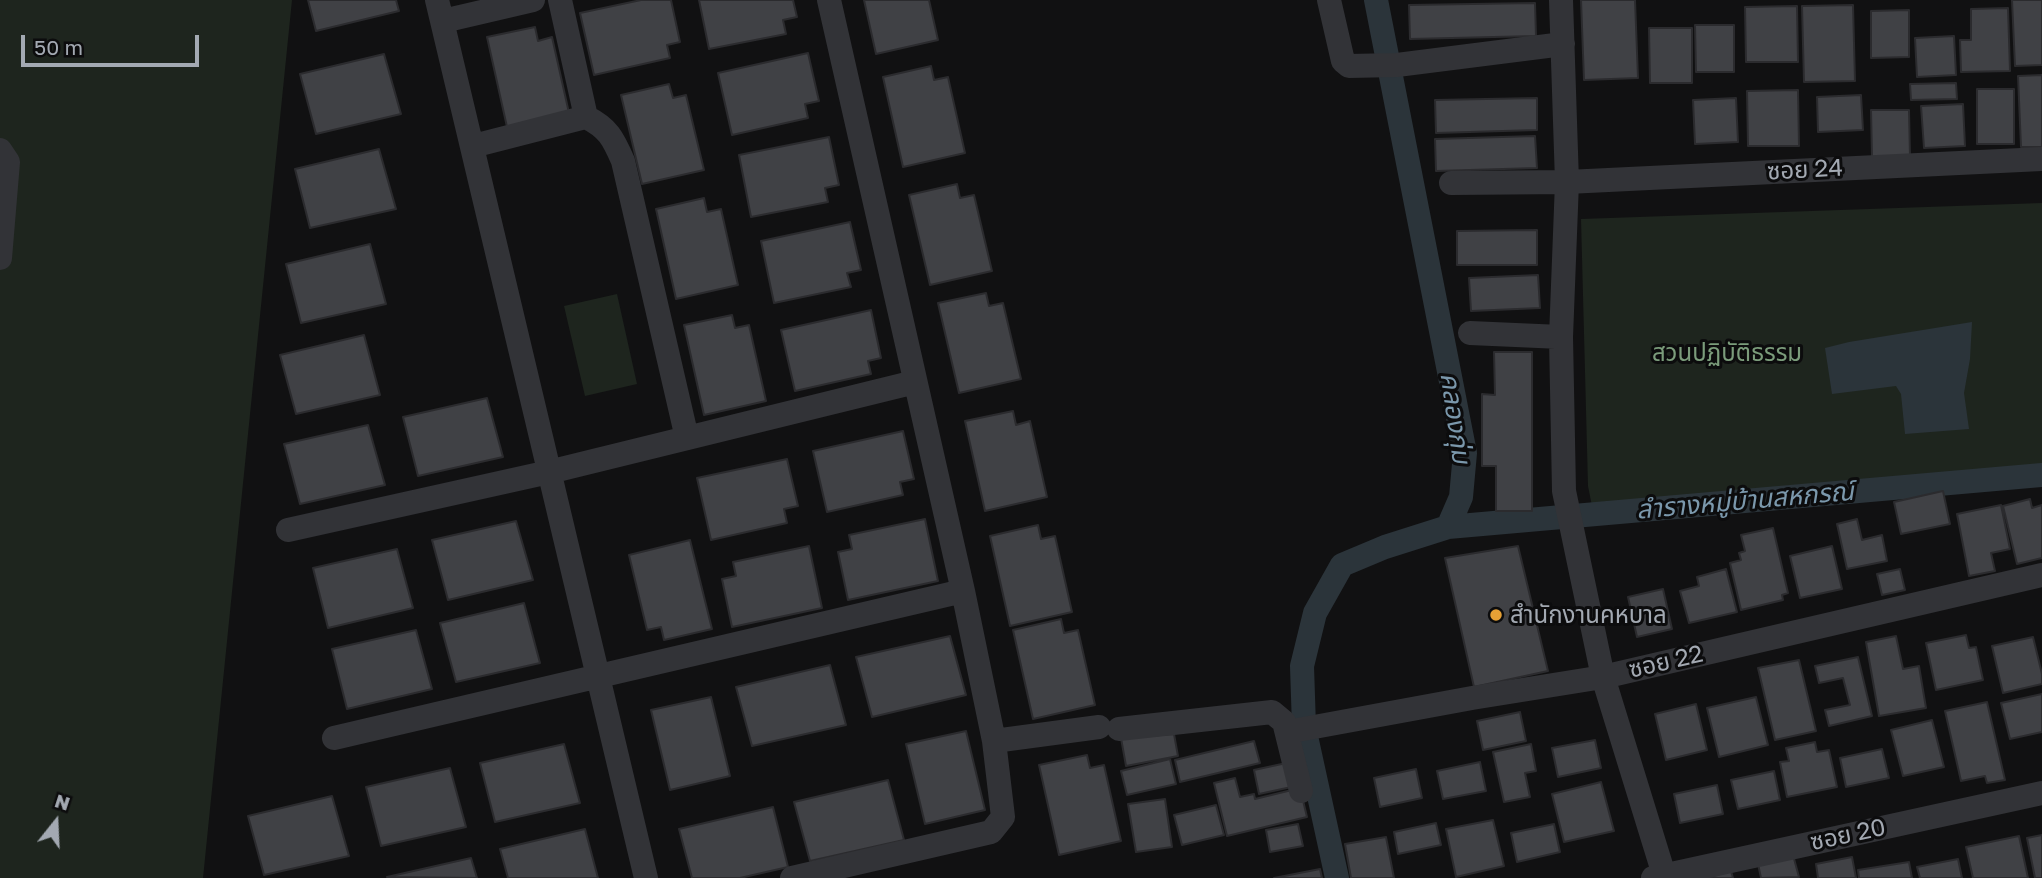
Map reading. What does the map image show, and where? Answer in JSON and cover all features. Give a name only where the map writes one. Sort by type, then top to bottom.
[{"type":"street","points":[[533,0],[440,10],[646,878]]},
{"type":"street","points":[[560,0],[586,117]]},
{"type":"street","points":[[792,878],[834,873],[991,832],[1003,817],[994,741],[963,590],[829,0]]},
{"type":"street","points":[[1329,0],[1345,65],[1389,66],[1563,44]]},
{"type":"street","points":[[1561,0],[1567,182],[1561,337],[1564,491],[1603,677],[1661,877]]},
{"type":"street","points":[[473,146],[586,117],[601,124],[613,138],[623,161],[687,438]]},
{"type":"street","points":[[0,150],[8,162],[0,258]]},
{"type":"street","name":"ซอย 24","points":[[1451,183],[1567,182],[2042,159]]},
{"type":"street","points":[[1470,333],[1561,337]]},
{"type":"street","points":[[288,530],[549,472],[915,382]]},
{"type":"street","name":"ซอย 22","points":[[1297,730],[1603,677],[2042,575]]},
{"type":"street","points":[[334,738],[963,590]]},
{"type":"street","points":[[994,741],[1272,712],[1297,730],[1301,791]]},
{"type":"street","name":"ซอย 20","points":[[1661,877],[2042,793]]},
{"type":"green space","points":[[0,0],[292,0],[203,878],[0,878]]},
{"type":"green space","name":"สวนปฏิบัติธรรม","points":[[2042,203],[2042,469],[1796,485],[1592,506],[1588,486],[1581,219]]},
{"type":"green space","points":[[617,294],[637,384],[585,396],[564,306]]},
{"type":"shaded area","points":[[1972,322],[1970,359],[1964,393],[1969,429],[1905,434],[1901,394],[1896,386],[1832,394],[1825,348]]},
{"type":"building","points":[[308,0],[396,0],[399,11],[316,31]]},
{"type":"building","points":[[641,0],[671,0],[680,42],[667,45],[670,58],[594,75],[580,13]]},
{"type":"building","points":[[699,0],[793,0],[797,17],[783,20],[786,34],[709,49]]},
{"type":"building","points":[[864,0],[929,0],[938,40],[876,54]]},
{"type":"building","points":[[1581,0],[1635,0],[1638,78],[1584,80]]},
{"type":"building","points":[[2012,0],[2042,0],[2042,65],[2015,66]]},
{"type":"building","points":[[1535,3],[1536,36],[1410,39],[1409,5]]},
{"type":"building","points":[[1853,5],[1855,81],[1804,82],[1802,6]]},
{"type":"building","points":[[1797,6],[1798,62],[1746,62],[1745,7]]},
{"type":"building","points":[[2008,8],[2010,71],[1961,72],[1960,40],[1971,40],[1971,9]]},
{"type":"building","points":[[1909,10],[1909,57],[1871,58],[1871,11]]},
{"type":"building","points":[[1695,25],[1734,25],[1734,72],[1696,72]]},
{"type":"building","points":[[535,27],[538,41],[552,37],[569,113],[507,127],[487,37]]},
{"type":"building","points":[[1649,28],[1692,28],[1692,83],[1650,83]]},
{"type":"building","points":[[1954,36],[1956,75],[1917,77],[1915,38]]},
{"type":"building","points":[[808,53],[819,101],[805,104],[808,118],[732,135],[718,73]]},
{"type":"building","points":[[384,54],[401,114],[316,134],[300,74]]},
{"type":"building","points":[[931,66],[934,80],[948,77],[965,153],[903,167],[883,77]]},
{"type":"building","points":[[2042,75],[2042,147],[2021,147],[2018,76]]},
{"type":"building","points":[[1956,83],[1957,99],[1911,100],[1910,84]]},
{"type":"building","points":[[669,84],[673,98],[686,95],[704,170],[642,184],[621,95]]},
{"type":"building","points":[[1977,89],[2014,89],[2014,144],[1977,144]]},
{"type":"building","points":[[1798,90],[1799,146],[1748,146],[1747,91]]},
{"type":"building","points":[[1861,95],[1863,130],[1818,132],[1817,97]]},
{"type":"building","points":[[1537,98],[1537,130],[1436,133],[1435,100]]},
{"type":"building","points":[[1736,98],[1738,142],[1695,144],[1693,100]]},
{"type":"building","points":[[1963,104],[1965,146],[1924,148],[1921,106]]},
{"type":"building","points":[[1871,110],[1909,110],[1910,157],[1872,157]]},
{"type":"building","points":[[1535,136],[1537,168],[1436,171],[1435,139]]},
{"type":"building","points":[[829,137],[839,185],[825,188],[828,202],[751,217],[739,155]]},
{"type":"building","points":[[379,149],[396,209],[310,228],[295,169]]},
{"type":"building","points":[[957,184],[960,198],[974,195],[992,271],[930,285],[909,195]]},
{"type":"building","points":[[704,198],[707,212],[721,209],[738,285],[676,299],[656,209]]},
{"type":"building","points":[[850,222],[861,270],[847,273],[851,287],[774,303],[761,241]]},
{"type":"building","points":[[1537,230],[1537,265],[1457,265],[1457,231]]},
{"type":"building","points":[[370,244],[386,304],[301,323],[286,264]]},
{"type":"building","points":[[1538,275],[1540,308],[1471,311],[1469,278]]},
{"type":"building","points":[[986,293],[989,306],[1003,303],[1021,379],[959,393],[938,303]]},
{"type":"building","points":[[871,310],[881,358],[868,361],[871,374],[795,391],[781,330]]},
{"type":"building","points":[[732,315],[735,328],[749,325],[766,401],[704,415],[684,325]]},
{"type":"building","points":[[364,335],[380,395],[296,414],[280,355]]},
{"type":"building","points":[[1494,352],[1532,352],[1532,511],[1496,511],[1496,466],[1482,466],[1482,394],[1495,395]]},
{"type":"building","points":[[487,398],[503,457],[418,476],[403,417]]},
{"type":"building","points":[[1013,411],[1016,425],[1030,421],[1047,497],[985,511],[965,421]]},
{"type":"building","points":[[368,425],[385,485],[300,504],[284,444]]},
{"type":"building","points":[[903,431],[914,479],[900,482],[903,495],[827,512],[813,451]]},
{"type":"building","points":[[787,459],[798,506],[784,509],[787,523],[711,540],[697,478]]},
{"type":"building","points":[[1943,491],[1950,524],[1901,534],[1894,502]]},
{"type":"building","points":[[2030,499],[2032,508],[2042,505],[2042,558],[2017,564],[2003,506]]},
{"type":"building","points":[[2001,505],[2010,549],[1991,553],[1995,571],[1969,576],[1957,514]]},
{"type":"building","points":[[925,519],[938,581],[848,600],[838,552],[852,549],[849,535]]},
{"type":"building","points":[[1857,519],[1862,540],[1882,535],[1887,561],[1847,569],[1837,524]]},
{"type":"building","points":[[516,521],[533,580],[448,600],[432,540]]},
{"type":"building","points":[[1038,525],[1041,539],[1055,536],[1072,612],[1010,626],[990,536]]},
{"type":"building","points":[[1773,528],[1788,593],[1782,595],[1783,600],[1741,610],[1730,563],[1741,560],[1739,553],[1745,551],[1741,535]]},
{"type":"building","points":[[690,540],[712,629],[664,640],[661,627],[647,630],[629,555]]},
{"type":"building","points":[[809,546],[822,608],[732,627],[722,579],[736,576],[733,562]]},
{"type":"building","name":"สำนักงานคหบาล","points":[[1518,546],[1548,671],[1474,687],[1445,558]]},
{"type":"building","points":[[1832,546],[1842,589],[1800,598],[1790,556]]},
{"type":"building","points":[[397,549],[413,608],[328,628],[313,568]]},
{"type":"building","points":[[1726,569],[1737,612],[1689,623],[1680,591],[1699,586],[1697,577]]},
{"type":"building","points":[[1900,569],[1905,590],[1882,595],[1877,574]]},
{"type":"building","points":[[1663,589],[1672,629],[1637,637],[1628,597]]},
{"type":"building","points":[[524,603],[540,663],[456,682],[440,623]]},
{"type":"building","points":[[1061,619],[1064,633],[1078,630],[1095,705],[1033,719],[1013,630]]},
{"type":"building","points":[[416,630],[432,689],[347,709],[332,649]]},
{"type":"building","points":[[1966,635],[1969,648],[1976,647],[1983,680],[1936,690],[1926,643]]},
{"type":"building","points":[[950,636],[966,695],[872,717],[856,657]]},
{"type":"building","points":[[1896,636],[1903,669],[1919,666],[1926,708],[1879,716],[1866,642]]},
{"type":"building","points":[[2033,637],[2042,684],[2003,693],[1992,646]]},
{"type":"building","points":[[1858,657],[1872,716],[1829,726],[1825,710],[1850,705],[1843,678],[1819,683],[1815,666]]},
{"type":"building","points":[[1799,660],[1816,731],[1775,740],[1758,668]]},
{"type":"building","points":[[830,665],[846,725],[752,746],[736,687]]},
{"type":"building","points":[[2042,694],[2042,732],[2010,739],[2001,703]]},
{"type":"building","points":[[711,697],[730,776],[670,790],[651,710]]},
{"type":"building","points":[[1756,697],[1768,745],[1719,757],[1707,708]]},
{"type":"building","points":[[1987,702],[2005,780],[1987,783],[1985,776],[1961,781],[1945,711]]},
{"type":"building","points":[[1696,704],[1707,750],[1666,760],[1655,714]]},
{"type":"building","points":[[1520,712],[1526,741],[1483,750],[1477,721]]},
{"type":"building","points":[[1932,720],[1944,767],[1903,776],[1891,730]]},
{"type":"building","points":[[966,731],[985,810],[925,824],[906,744]]},
{"type":"building","points":[[1174,734],[1178,756],[1126,766],[1121,738]]},
{"type":"building","points":[[1595,740],[1601,768],[1558,777],[1552,748]]},
{"type":"building","points":[[1254,741],[1260,763],[1180,782],[1175,760]]},
{"type":"building","points":[[1815,742],[1817,752],[1829,750],[1837,787],[1787,797],[1780,762],[1789,761],[1786,748]]},
{"type":"building","points":[[564,744],[580,803],[495,822],[480,763]]},
{"type":"building","points":[[1531,744],[1536,771],[1525,773],[1530,797],[1504,802],[1493,752]]},
{"type":"building","points":[[1882,749],[1889,778],[1846,787],[1840,758]]},
{"type":"building","points":[[1087,755],[1090,768],[1104,765],[1121,841],[1059,855],[1039,765]]},
{"type":"building","points":[[1170,759],[1176,784],[1127,795],[1121,771]]},
{"type":"building","points":[[1291,762],[1296,786],[1259,794],[1254,770]]},
{"type":"building","points":[[1480,762],[1486,791],[1443,799],[1437,771]]},
{"type":"building","points":[[450,768],[466,827],[381,846],[366,787]]},
{"type":"building","points":[[1416,769],[1422,798],[1380,807],[1374,778]]},
{"type":"building","points":[[1774,771],[1780,800],[1738,809],[1731,780]]},
{"type":"building","points":[[1235,778],[1240,797],[1254,794],[1255,799],[1300,788],[1307,817],[1227,836],[1214,783]]},
{"type":"building","points":[[888,780],[904,840],[810,861],[794,802]]},
{"type":"building","points":[[1601,782],[1614,831],[1564,842],[1552,794]]},
{"type":"building","points":[[1717,785],[1723,814],[1680,823],[1674,794]]},
{"type":"building","points":[[332,796],[349,856],[264,875],[248,816]]},
{"type":"building","points":[[1165,799],[1172,847],[1136,852],[1128,804]]},
{"type":"building","points":[[1216,805],[1224,835],[1182,845],[1174,815]]},
{"type":"building","points":[[773,807],[788,867],[740,878],[692,878],[679,829]]},
{"type":"building","points":[[1493,820],[1504,866],[1456,877],[1446,829]]},
{"type":"building","points":[[1436,823],[1441,845],[1398,854],[1394,832]]},
{"type":"building","points":[[1298,824],[1303,846],[1270,852],[1266,830]]},
{"type":"building","points":[[1554,824],[1560,852],[1517,862],[1511,833]]},
{"type":"building","points":[[585,829],[598,878],[508,878],[500,849]]},
{"type":"building","points":[[2042,835],[2042,878],[2035,878],[2027,838]]},
{"type":"building","points":[[2019,836],[2028,878],[1973,878],[1966,847]]},
{"type":"building","points":[[1386,837],[1394,878],[1351,878],[1345,844]]},
{"type":"building","points":[[1793,855],[1799,877],[1761,878],[1758,864]]},
{"type":"building","points":[[1852,857],[1856,878],[1818,878],[1816,864]]},
{"type":"building","points":[[471,858],[477,878],[387,877]]},
{"type":"building","points":[[1958,859],[1962,878],[1920,878],[1917,867]]},
{"type":"building","points":[[1909,862],[1912,878],[1859,878],[1858,870]]},
{"type":"building","points":[[1320,869],[1322,878],[1274,878]]},
{"type":"building","points":[[1731,871],[1733,878],[1706,878]]},
{"type":"waterway","name":"คลองกุ่ม","points":[[1337,878],[1304,727],[1302,666],[1315,613],[1342,565],[1385,547],[1448,527],[1461,497],[1465,453],[1376,0]]},
{"type":"waterway","name":"ลำรางหมู่บ้านสหกรณ์","points":[[1448,527],[2042,475]]},
{"type":"place","name":"สำนักงานคหบาล","points":[[1496,615]]}]
